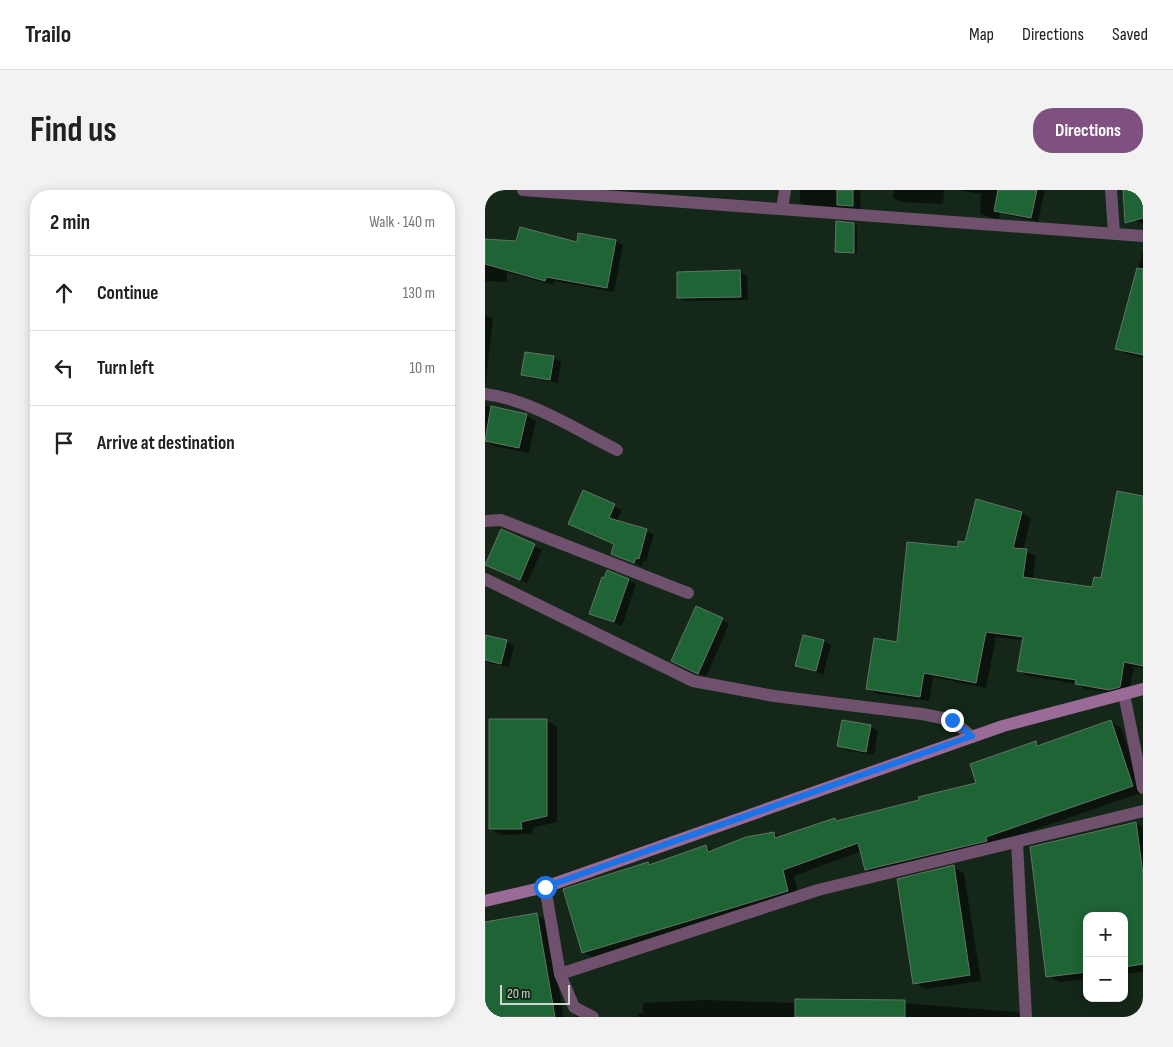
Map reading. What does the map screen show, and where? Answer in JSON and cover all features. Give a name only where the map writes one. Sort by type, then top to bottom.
[{"type":"street","points":[[523,190],[1143,236]]},
{"type":"street","points":[[783,209],[785,190]]},
{"type":"street","points":[[1111,190],[1114,233]]},
{"type":"street","points":[[485,394],[503,396],[617,450]]},
{"type":"street","points":[[485,521],[501,520],[688,593]]},
{"type":"street","points":[[485,579],[693,681],[774,696],[923,714],[952,720],[972,736]]},
{"type":"street","points":[[485,901],[545,887],[1003,726],[1143,689]]},
{"type":"street","points":[[1124,694],[1143,788]]},
{"type":"street","points":[[560,974],[818,890],[1143,811]]},
{"type":"street","points":[[1017,842],[1026,1017]]},
{"type":"street","points":[[545,887],[560,974],[569,1000],[574,1006],[593,1017]]},
{"type":"building","points":[[837,190],[853,190],[853,206],[837,205]]},
{"type":"building","points":[[998,190],[1037,190],[1031,218],[994,211]]},
{"type":"building","points":[[1123,190],[1143,190],[1143,218],[1125,223]]},
{"type":"building","points":[[836,221],[854,223],[854,253],[835,252]]},
{"type":"building","points":[[520,227],[577,242],[578,233],[616,240],[607,288],[546,277],[545,281],[485,264],[485,239],[516,241]]},
{"type":"building","points":[[1137,268],[1143,269],[1143,355],[1115,349]]},
{"type":"building","points":[[740,270],[741,297],[677,298],[677,272]]},
{"type":"building","points":[[525,352],[554,356],[550,380],[521,375]]},
{"type":"building","points":[[491,406],[527,414],[519,448],[485,441]]},
{"type":"building","points":[[583,490],[615,504],[609,518],[647,529],[639,559],[636,558],[634,563],[611,554],[614,544],[568,524]]},
{"type":"building","points":[[1117,491],[1143,496],[1143,666],[1124,662],[1120,687],[1109,690],[1075,684],[1076,680],[1017,671],[1023,637],[986,632],[976,683],[924,673],[920,697],[866,689],[874,638],[897,642],[907,542],[958,547],[958,541],[965,542],[976,499],[1022,512],[1013,548],[1027,549],[1023,577],[1092,587],[1094,577],[1101,578]]},
{"type":"building","points":[[501,529],[535,544],[520,580],[485,565]]},
{"type":"building","points":[[607,570],[629,579],[614,622],[589,614],[602,577],[604,578]]},
{"type":"building","points":[[696,606],[723,618],[698,674],[671,661]]},
{"type":"building","points":[[485,635],[507,640],[501,664],[485,660]]},
{"type":"building","points":[[803,635],[824,640],[816,671],[795,666]]},
{"type":"building","points":[[489,719],[547,719],[547,816],[521,822],[522,829],[489,829]]},
{"type":"building","points":[[842,720],[871,725],[866,752],[837,746]]},
{"type":"building","points":[[1111,720],[1133,786],[986,837],[987,841],[865,870],[858,843],[783,870],[788,891],[582,953],[563,889],[648,862],[649,865],[706,845],[708,852],[746,837],[774,832],[775,838],[835,818],[836,821],[919,800],[918,797],[976,783],[970,764],[1036,741],[1037,746]]},
{"type":"building","points":[[1136,822],[1143,874],[1143,964],[1128,966],[1128,912],[1083,912],[1083,972],[1046,977],[1030,847]]},
{"type":"building","points":[[954,865],[970,975],[913,984],[897,879]]},
{"type":"building","points":[[537,913],[555,1017],[485,1017],[485,922]]},
{"type":"building","points":[[795,999],[905,1000],[905,1017],[795,1017]]},
{"type":"route","points":[[545,887],[972,736],[952,720]]}]
